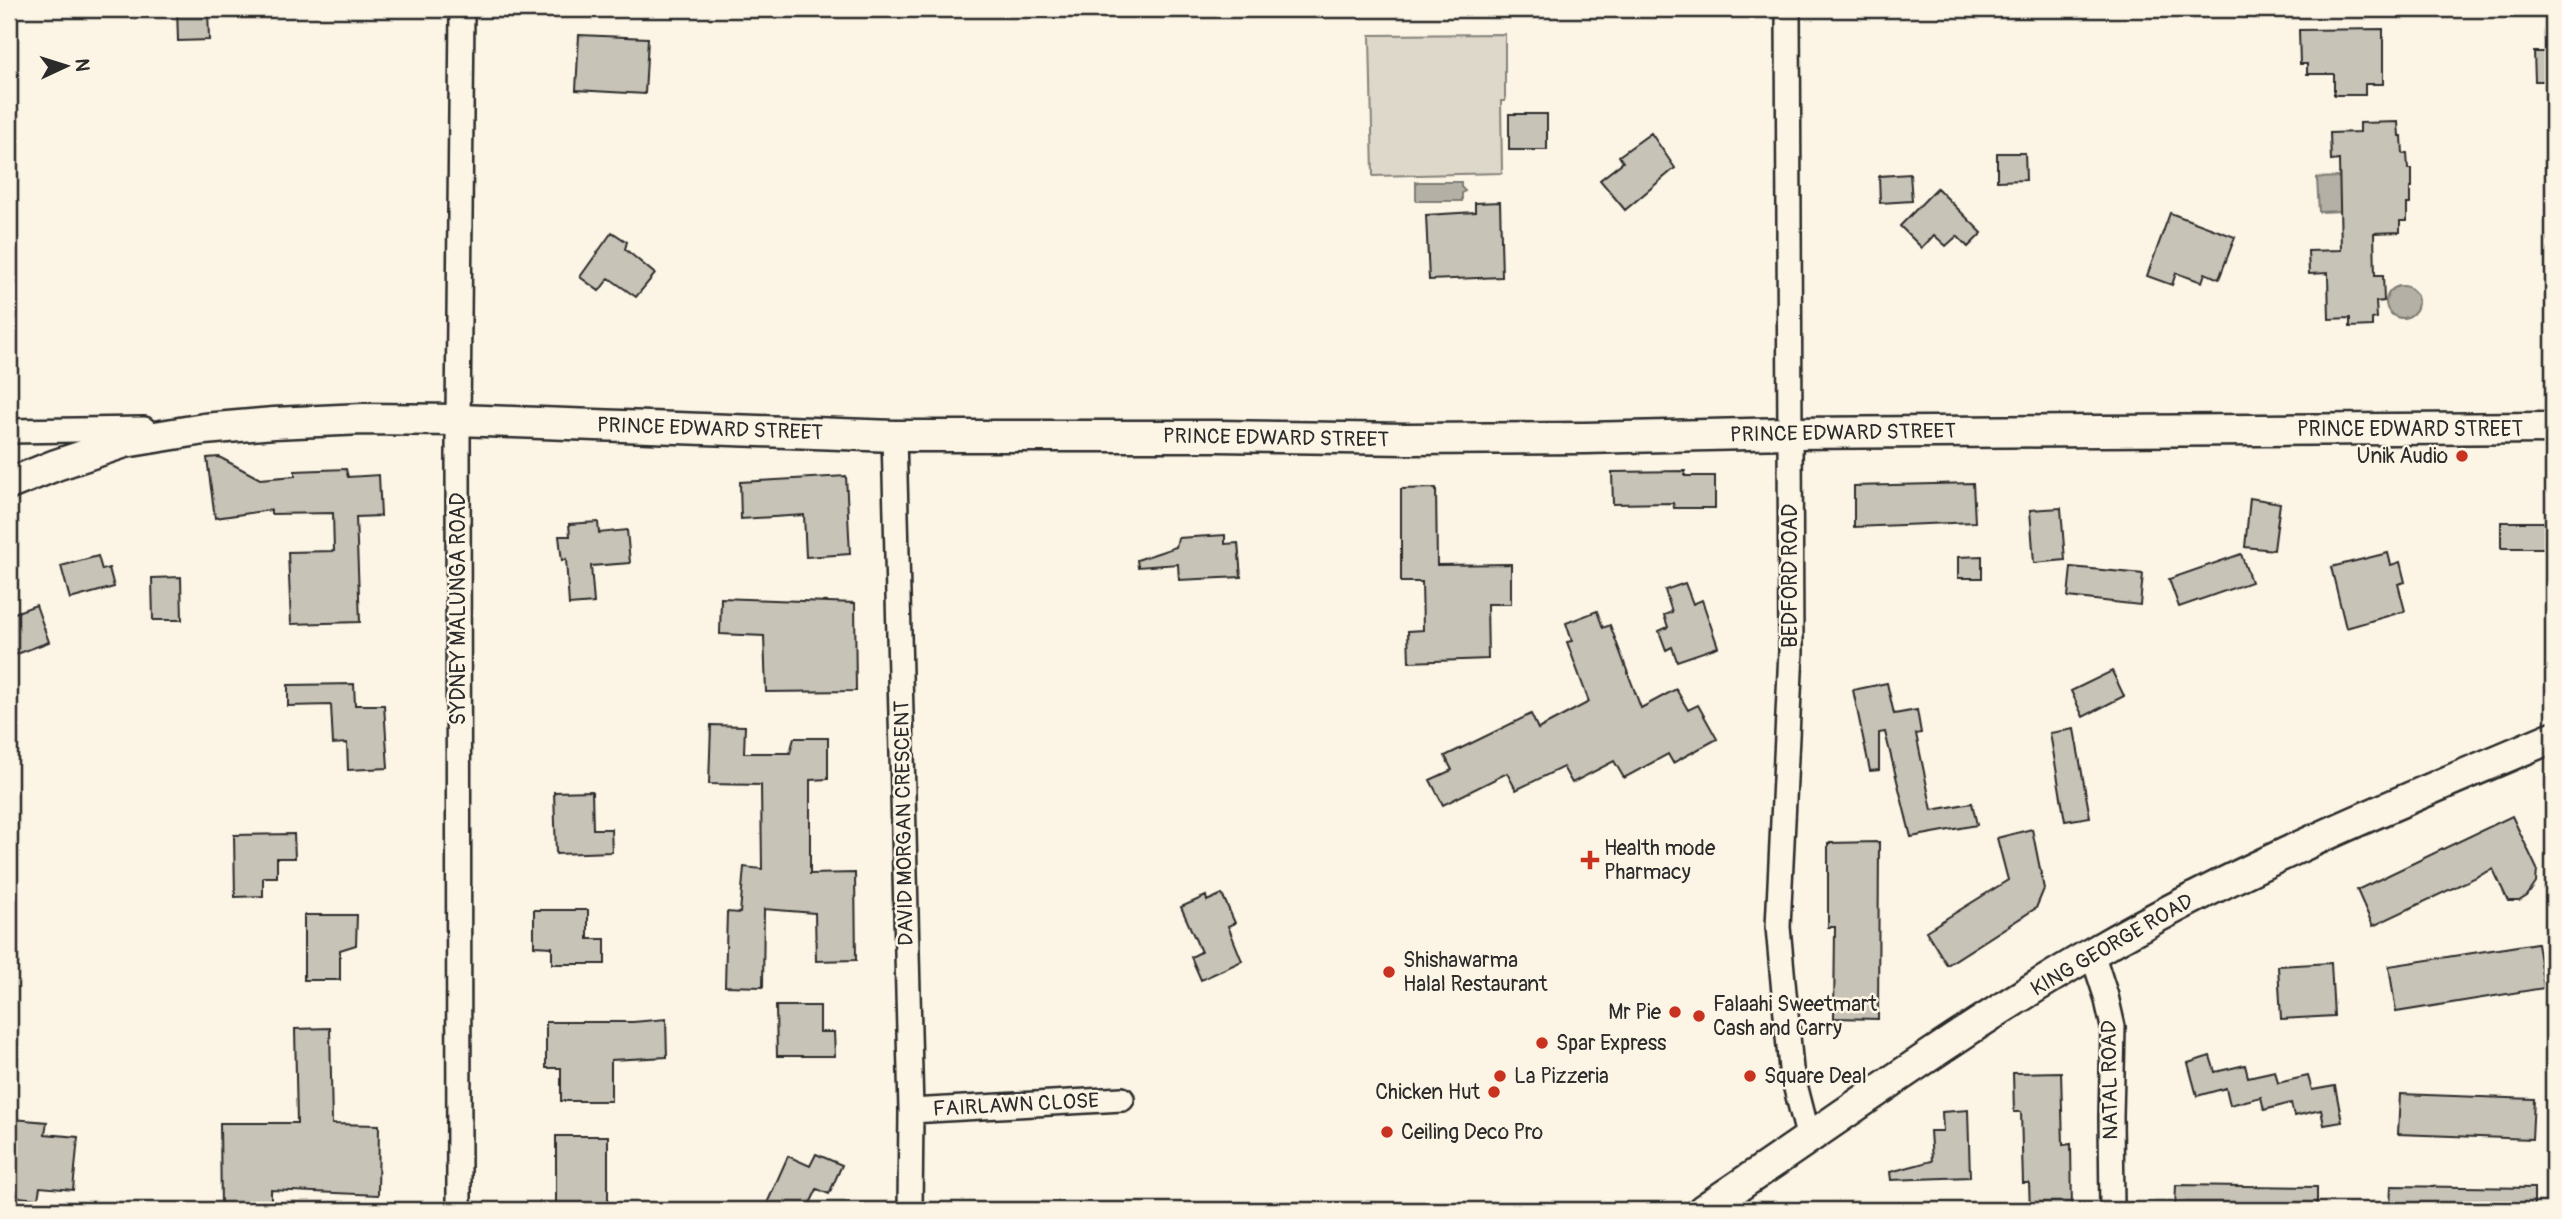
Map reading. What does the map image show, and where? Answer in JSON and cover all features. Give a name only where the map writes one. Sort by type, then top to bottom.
[{"type":"main road","name":"PRINCE EDWARD STREET","points":[[9,484],[125,442],[204,429],[331,420],[458,420],[894,436],[1420,439],[1790,433],[2553,428]]},
{"type":"main road","name":"KING GEORGE ROAD","points":[[1703,1210],[1959,1037],[2092,953],[2244,872],[2553,737]]},
{"type":"street","name":"SYDNEY MALUNGA ROAD","points":[[459,1210],[458,420],[462,9]]},
{"type":"street","name":"BEDFORD ROAD","points":[[1788,9],[1791,651],[1778,927],[1791,1069],[1809,1139]]},
{"type":"street","points":[[9,431],[204,429]]},
{"type":"street","name":"DAVID MORGAN CRESCENT","points":[[894,436],[911,1111],[910,1210]]},
{"type":"street","name":"NATAL ROAD","points":[[2092,953],[2113,1027],[2112,1210]]},
{"type":"street","name":"FAIRLAWN CLOSE","points":[[911,1111],[1122,1099]]},
{"type":"shaded area","points":[[1505,34],[1505,101],[1501,101],[1502,173],[1373,176],[1370,35]]},
{"type":"shaded area","points":[[2340,177],[2342,211],[2319,212],[2317,178]]},
{"type":"shaded area","points":[[1416,182],[1461,182],[1465,191],[1462,193],[1462,201],[1416,201]]},
{"type":"shaded area","points":[[2402,286],[2413,291],[2418,302],[2413,313],[2402,318],[2391,313],[2386,302],[2391,291]]},
{"type":"building","points":[[177,9],[208,9],[209,40],[178,41]]},
{"type":"building","points":[[2383,29],[2383,84],[2365,84],[2365,95],[2334,95],[2334,74],[2307,74],[2307,64],[2300,64],[2299,30]]},
{"type":"building","points":[[579,35],[648,38],[645,94],[576,90]]},
{"type":"building","points":[[2534,52],[2553,52],[2553,81],[2535,81]]},
{"type":"building","points":[[1509,114],[1547,114],[1547,150],[1509,150]]},
{"type":"building","points":[[2398,122],[2403,154],[2407,153],[2408,169],[2412,169],[2407,221],[2400,221],[2400,232],[2374,233],[2375,275],[2383,275],[2384,301],[2376,302],[2377,318],[2372,319],[2372,326],[2350,327],[2350,318],[2329,319],[2328,273],[2309,274],[2308,251],[2341,250],[2339,160],[2331,161],[2330,133],[2360,132],[2360,123]]},
{"type":"building","points":[[1651,133],[1675,168],[1625,210],[1600,180],[1623,162],[1619,156]]},
{"type":"building","points":[[1997,153],[2025,153],[2026,180],[1997,181]]},
{"type":"building","points":[[1910,174],[1912,201],[1880,203],[1879,176]]},
{"type":"building","points":[[1937,188],[1982,233],[1968,247],[1957,236],[1946,246],[1934,235],[1922,248],[1900,226]]},
{"type":"building","points":[[1500,202],[1502,277],[1429,280],[1426,215],[1475,212],[1475,203]]},
{"type":"building","points":[[2170,213],[2235,237],[2219,279],[2205,273],[2202,282],[2176,273],[2172,285],[2147,276]]},
{"type":"building","points":[[612,232],[627,242],[625,249],[655,274],[636,297],[609,278],[599,291],[580,277]]},
{"type":"building","points":[[219,457],[260,479],[295,476],[295,471],[346,469],[348,477],[379,475],[381,516],[356,517],[360,622],[291,624],[288,552],[334,551],[333,513],[271,514],[271,510],[215,518],[207,458]]},
{"type":"building","points":[[1685,471],[1685,476],[1715,476],[1715,508],[1674,508],[1673,503],[1613,504],[1612,472]]},
{"type":"building","points":[[846,476],[850,554],[806,557],[804,515],[741,519],[740,482]]},
{"type":"building","points":[[1973,483],[1975,522],[1854,527],[1854,486]]},
{"type":"building","points":[[1436,488],[1437,565],[1511,564],[1511,604],[1487,604],[1488,659],[1409,662],[1408,631],[1423,630],[1422,582],[1401,582],[1401,489]]},
{"type":"building","points":[[2250,498],[2280,503],[2274,550],[2245,547]]},
{"type":"building","points":[[2061,508],[2065,560],[2034,563],[2030,510]]},
{"type":"building","points":[[598,522],[599,533],[627,530],[630,563],[591,566],[594,603],[569,605],[566,559],[562,561],[559,536],[570,536],[569,524]]},
{"type":"building","points":[[2501,522],[2552,522],[2552,548],[2501,548]]},
{"type":"building","points":[[1225,535],[1225,544],[1238,543],[1241,577],[1179,580],[1178,564],[1138,567],[1137,560],[1176,547],[1178,538]]},
{"type":"building","points":[[2388,553],[2391,565],[2400,562],[2405,582],[2398,584],[2405,611],[2346,628],[2331,567]]},
{"type":"building","points":[[2241,554],[2251,582],[2179,607],[2169,579]]},
{"type":"building","points":[[98,556],[102,570],[109,568],[114,587],[70,599],[61,566]]},
{"type":"building","points":[[1982,556],[1982,578],[1958,578],[1958,557]]},
{"type":"building","points":[[2071,567],[2143,574],[2140,605],[2068,597]]},
{"type":"building","points":[[181,577],[182,620],[153,620],[152,578]]},
{"type":"building","points":[[1685,583],[1693,604],[1702,600],[1718,647],[1677,661],[1672,647],[1666,650],[1659,631],[1668,627],[1664,615],[1672,612],[1665,590]]},
{"type":"building","points":[[721,598],[855,603],[856,691],[766,692],[764,636],[720,634]]},
{"type":"building","points":[[36,605],[49,642],[9,657],[9,615]]},
{"type":"building","points":[[1597,611],[1603,628],[1610,625],[1641,708],[1676,689],[1688,710],[1698,705],[1717,739],[1673,763],[1668,754],[1624,778],[1614,761],[1572,783],[1563,767],[1516,790],[1507,773],[1443,805],[1430,780],[1452,770],[1445,756],[1531,714],[1538,729],[1589,702],[1567,642],[1572,641],[1566,623]]},
{"type":"building","points":[[2112,671],[2124,696],[2083,717],[2071,691]]},
{"type":"building","points":[[1887,683],[1894,714],[1917,710],[1921,733],[1916,734],[1932,810],[1972,803],[1977,825],[1911,837],[1885,732],[1879,733],[1879,770],[1870,771],[1853,690]]},
{"type":"building","points":[[354,684],[355,705],[384,705],[388,768],[348,770],[347,743],[333,744],[331,705],[288,706],[288,685]]},
{"type":"building","points":[[711,725],[745,726],[744,753],[790,753],[794,738],[828,738],[828,779],[810,780],[810,874],[855,873],[856,960],[816,961],[815,913],[764,909],[763,987],[725,986],[727,912],[740,913],[744,867],[762,869],[761,785],[709,784]]},
{"type":"building","points":[[2074,729],[2090,817],[2065,821],[2050,733]]},
{"type":"building","points":[[592,791],[593,829],[611,829],[612,852],[556,854],[554,792]]},
{"type":"building","points":[[2512,816],[2537,869],[2536,883],[2527,896],[2519,901],[2508,901],[2493,869],[2373,926],[2357,890]]},
{"type":"building","points":[[2032,829],[2044,889],[2036,908],[1947,965],[1926,931],[2008,880],[1997,838]]},
{"type":"building","points":[[294,834],[295,858],[277,858],[277,877],[263,877],[263,896],[235,897],[234,835]]},
{"type":"building","points":[[1879,842],[1878,1019],[1834,1018],[1835,927],[1828,927],[1828,843]]},
{"type":"building","points":[[1222,894],[1235,923],[1228,926],[1242,961],[1201,980],[1191,957],[1201,952],[1181,907],[1206,896],[1207,901]]},
{"type":"building","points":[[534,910],[588,910],[588,939],[605,939],[605,964],[552,964],[552,947],[534,946]]},
{"type":"building","points":[[304,915],[357,915],[356,945],[340,950],[340,980],[304,980]]},
{"type":"building","points":[[2537,943],[2544,988],[2396,1012],[2389,966]]},
{"type":"building","points":[[2331,963],[2334,1016],[2281,1019],[2278,966]]},
{"type":"building","points":[[776,1006],[820,1006],[820,1032],[834,1032],[835,1056],[777,1056]]},
{"type":"building","points":[[666,1019],[667,1057],[611,1060],[611,1101],[561,1101],[561,1068],[546,1068],[546,1022],[633,1022]]},
{"type":"building","points":[[330,1028],[332,1124],[379,1125],[378,1195],[271,1190],[271,1210],[221,1210],[220,1123],[297,1123],[295,1029]]},
{"type":"building","points":[[2210,1056],[2215,1072],[2245,1065],[2248,1077],[2275,1071],[2278,1083],[2308,1076],[2312,1090],[2335,1086],[2342,1122],[2324,1125],[2321,1110],[2294,1116],[2291,1103],[2264,1110],[2261,1097],[2230,1105],[2226,1088],[2197,1096],[2188,1063]]},
{"type":"building","points":[[2061,1072],[2063,1145],[2071,1144],[2072,1210],[2030,1210],[2029,1183],[2023,1183],[2021,1112],[2014,1112],[2013,1073]]},
{"type":"building","points":[[2400,1094],[2534,1099],[2532,1139],[2398,1134]]},
{"type":"building","points":[[1968,1110],[1970,1177],[1891,1180],[1890,1172],[1932,1161],[1930,1131],[1943,1131],[1942,1112]]},
{"type":"building","points":[[13,1119],[47,1122],[45,1134],[78,1137],[73,1190],[40,1187],[38,1199],[9,1196]]},
{"type":"building","points":[[556,1136],[608,1136],[608,1210],[556,1210]]},
{"type":"building","points":[[816,1154],[842,1165],[829,1194],[817,1189],[807,1210],[764,1210],[788,1156],[810,1166]]},
{"type":"building","points":[[2176,1185],[2317,1187],[2317,1210],[2175,1210]]},
{"type":"building","points":[[2391,1186],[2534,1188],[2534,1210],[2390,1210]]},
{"type":"place","name":"Unik Audio","points":[[2462,456]]},
{"type":"place","name":"Health mode Pharmacy","points":[[1590,860]]},
{"type":"place","name":"Shishawarma Halal Restaurant","points":[[1389,972]]},
{"type":"place","name":"Mr Pie","points":[[1675,1012]]},
{"type":"place","name":"Falaahi Sweetmart Cash and Carry","points":[[1699,1016]]},
{"type":"place","name":"Spar Express","points":[[1542,1043]]},
{"type":"place","name":"La Pizzeria","points":[[1500,1076]]},
{"type":"place","name":"Square Deal","points":[[1750,1076]]},
{"type":"place","name":"Chicken Hut","points":[[1494,1092]]},
{"type":"place","name":"Ceiling Deco Pro","points":[[1387,1132]]}]
